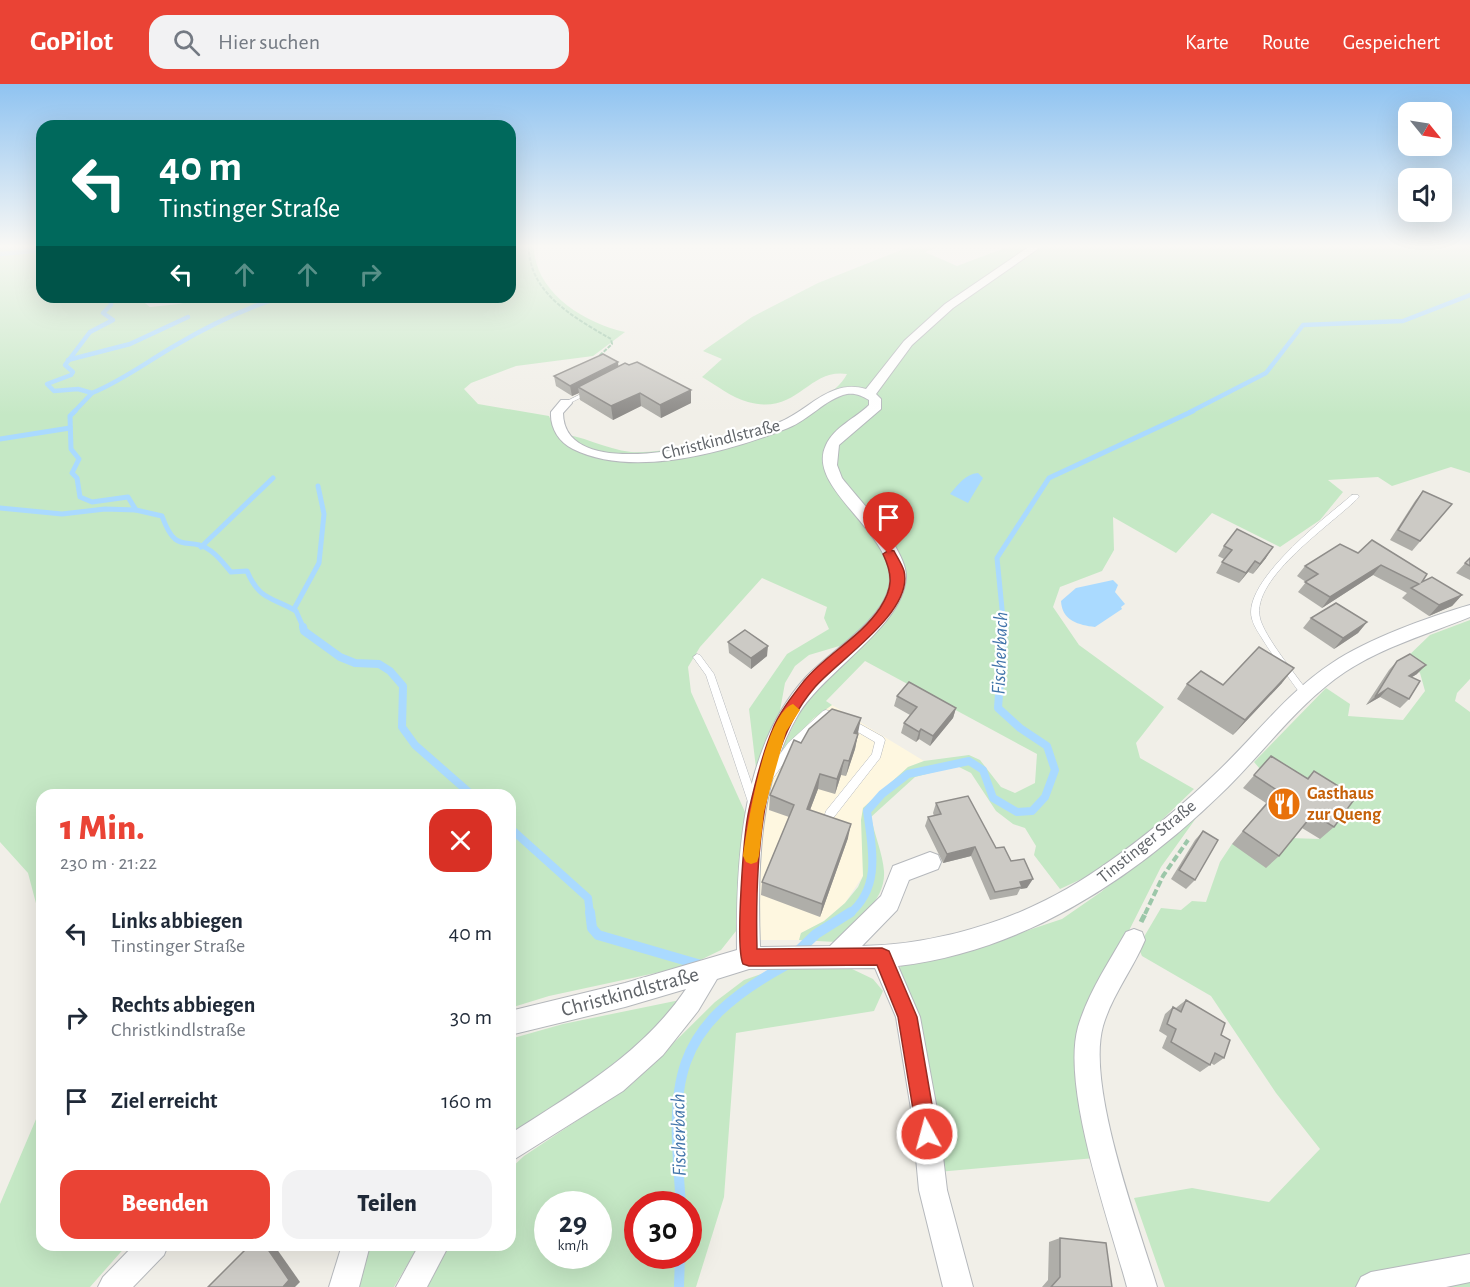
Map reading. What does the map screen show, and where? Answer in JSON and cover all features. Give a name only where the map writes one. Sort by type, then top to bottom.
[{"type":"street","points":[[749,958],[751,864],[756,812],[779,730],[810,683],[859,640],[885,611],[895,590],[898,572],[889,554],[835,478],[829,465],[828,454],[833,441],[866,417],[876,406],[875,399],[869,394],[908,343],[955,302]]},
{"type":"street","name":"Christkindlstraße","points":[[566,404],[557,412],[556,421],[563,436],[593,456],[627,459],[683,452],[786,424],[817,408],[833,395],[847,390],[869,394]]},
{"type":"street","name":"Tinstinger Straße","points":[[772,956],[882,957],[949,946],[1052,909],[1092,886],[1173,823],[1220,782],[1305,694],[1338,668],[1372,649],[1470,611]]},
{"type":"street","points":[[830,957],[889,903],[901,873],[930,862]]},
{"type":"street","points":[[1134,940],[1098,1005],[1090,1029],[1087,1057],[1094,1117],[1142,1287]]},
{"type":"street","name":"Christkindlstraße","points":[[516,1021],[705,972],[749,958],[772,956]]},
{"type":"street","points":[[882,957],[910,1026],[925,1115],[933,1190],[958,1287]]},
{"type":"street","points":[[516,1145],[614,1082],[654,1046],[690,1003],[705,980],[705,972]]},
{"type":"street","points":[[113,1287],[148,1251]]},
{"type":"street","points":[[345,1287],[354,1251]]},
{"type":"street","points":[[411,1287],[432,1251]]},
{"type":"street","points":[[1371,1287],[1470,1268]]},
{"type":"lane","points":[[566,404],[596,388]]},
{"type":"lane","points":[[1305,694],[1256,620],[1256,604],[1284,558],[1355,497]]},
{"type":"lane","points":[[697,657],[707,667],[714,685],[756,812]]},
{"type":"lane","points":[[764,785],[791,746],[826,714],[841,718],[867,730],[880,740],[878,755],[830,814]]},
{"type":"path","points":[[560,302],[611,339],[612,344],[598,357]]},
{"type":"path","points":[[1134,940],[1163,876],[1195,830]]},
{"type":"shaded area","points":[[832,705],[924,761],[908,767],[863,808],[863,876],[845,903],[824,921],[801,933],[799,940],[759,940],[756,911],[762,819],[768,786],[780,753],[814,718]]},
{"type":"green space","points":[[0,302],[145,303],[150,307],[183,303],[563,302],[593,321],[625,332],[593,356],[516,366],[471,383],[464,389],[478,404],[549,416],[556,433],[575,436],[621,450],[644,452],[705,443],[765,428],[817,403],[835,389],[847,374],[834,374],[822,378],[791,398],[765,405],[742,400],[702,377],[722,359],[703,351],[752,317],[781,302],[1470,302],[1470,473],[1451,467],[1392,486],[1378,477],[1328,480],[1343,492],[1320,520],[1280,547],[1212,513],[1176,553],[1113,517],[1114,550],[1102,571],[1060,587],[1053,607],[1079,645],[1164,707],[1136,743],[1140,758],[1194,789],[1139,842],[1103,869],[1060,889],[1034,855],[1036,846],[1025,828],[1013,824],[996,811],[971,773],[957,766],[915,777],[871,817],[883,865],[883,882],[875,901],[861,919],[836,942],[799,940],[801,933],[824,921],[845,903],[858,887],[863,876],[861,820],[863,808],[908,767],[924,761],[969,755],[980,760],[1001,787],[1015,793],[1035,783],[1037,754],[865,661],[826,701],[832,705],[814,718],[780,753],[799,714],[846,644],[809,655],[795,666],[785,683],[779,716],[756,768],[749,709],[787,654],[829,629],[824,618],[827,607],[762,578],[700,647],[688,667],[691,692],[745,812],[740,926],[721,950],[688,966],[549,996],[516,1006],[516,789],[36,789],[36,903],[28,873],[0,842]]},
{"type":"green space","points":[[1470,620],[1470,679],[1457,693],[1455,701],[1470,712],[1470,1287],[1165,1287],[1134,1198],[1192,1188],[1269,1202],[1320,1149],[1276,1093],[1211,996],[1142,956],[1138,947],[1161,908],[1181,910],[1192,901],[1206,902],[1220,862],[1232,844],[1290,838],[1320,839],[1254,762],[1326,688],[1350,704],[1348,716],[1403,720],[1425,691],[1420,673],[1404,660],[1430,635]]},
{"type":"green space","points":[[1204,807],[1161,867],[1088,1012],[1095,1158],[938,1172],[897,971],[903,964],[945,958],[1062,919],[1101,892]]},
{"type":"green space","points":[[850,968],[873,979],[883,991],[874,1011],[736,1033],[724,1197],[702,1268],[702,1191],[624,1191],[624,1269],[702,1269],[696,1287],[424,1287],[445,1251],[516,1251],[516,1163],[632,1084],[715,1002],[744,980],[775,969]]},
{"type":"green space","points":[[680,1000],[649,1039],[611,1069],[516,1132],[516,1037],[563,1024]]},
{"type":"green space","points":[[36,1119],[36,1251],[122,1251],[90,1287],[0,1287],[0,1204]]},
{"type":"green space","points":[[363,1251],[415,1251],[394,1287],[354,1287]]},
{"type":"water","points":[[978,473],[983,478],[968,503],[950,494],[966,478]]},
{"type":"water","points":[[1113,580],[1118,585],[1115,592],[1125,604],[1121,607],[1122,609],[1095,627],[1072,621],[1064,613],[1061,601],[1076,588]]},
{"type":"building","points":[[603,354],[618,362],[570,386],[554,376]]},
{"type":"building","points":[[637,362],[691,390],[660,405],[640,393],[611,406],[578,387],[625,363],[629,365]]},
{"type":"building","points":[[1423,491],[1452,504],[1420,541],[1398,530]]},
{"type":"building","points":[[1237,529],[1273,547],[1260,564],[1255,561],[1246,573],[1222,562],[1232,550],[1224,546]]},
{"type":"building","points":[[1372,540],[1427,574],[1422,582],[1432,577],[1462,595],[1439,605],[1411,588],[1419,584],[1381,565],[1330,597],[1305,582],[1318,574],[1305,566],[1340,544],[1358,553]]},
{"type":"building","points":[[1336,603],[1367,622],[1343,638],[1311,618]]},
{"type":"building","points":[[745,630],[768,646],[751,658],[728,642]]},
{"type":"building","points":[[1259,647],[1294,668],[1245,720],[1187,684],[1201,671],[1223,685]]},
{"type":"building","points":[[1410,654],[1426,665],[1409,676],[1420,681],[1409,699],[1388,688],[1375,697],[1397,661]]},
{"type":"building","points":[[909,682],[956,708],[933,736],[921,729],[919,732],[904,723],[917,707],[897,696]]},
{"type":"building","points":[[832,709],[861,718],[854,733],[858,734],[849,761],[844,760],[837,779],[820,774],[807,809],[851,824],[822,904],[762,882],[794,805],[770,795],[794,740],[801,743],[809,729]]},
{"type":"building","points":[[1271,756],[1308,779],[1314,771],[1356,797],[1334,827],[1313,814],[1279,856],[1243,831],[1278,791],[1254,775]]},
{"type":"building","points":[[968,796],[996,848],[1004,847],[1011,861],[1024,859],[1033,879],[1020,882],[1022,887],[995,892],[975,847],[947,854],[928,817],[941,814],[936,803]]},
{"type":"building","points":[[1203,831],[1218,840],[1195,880],[1179,870]]},
{"type":"building","points":[[1186,1000],[1225,1023],[1221,1035],[1230,1040],[1224,1058],[1215,1053],[1210,1065],[1171,1042],[1176,1029],[1167,1024],[1173,1007],[1181,1012]]},
{"type":"building","points":[[1060,1238],[1106,1243],[1112,1287],[1051,1287],[1060,1277]]},
{"type":"building","points":[[244,1251],[269,1251],[289,1280],[283,1287],[208,1287]]},
{"type":"waterway","name":"Fischerbach","points":[[1190,412],[1266,373],[1303,325],[1403,321],[1452,302]]},
{"type":"waterway","points":[[69,360],[90,332],[113,320],[103,313],[111,303]]},
{"type":"waterway","points":[[92,393],[124,377],[214,324],[264,303]]},
{"type":"waterway","points":[[69,360],[130,344],[188,317]]},
{"type":"waterway","points":[[69,360],[65,365],[73,372],[71,375],[47,384],[54,391],[78,389],[92,393]]},
{"type":"waterway","points":[[74,412],[92,393]]},
{"type":"waterway","name":"Fischerbach","points":[[1004,628],[997,558],[1049,478],[1193,411]]},
{"type":"waterway","points":[[74,412],[70,416],[71,449],[79,459],[72,473],[77,478],[80,497],[92,502],[128,497],[136,510]]},
{"type":"waterway","points":[[0,439],[70,428]]},
{"type":"waterway","points":[[202,546],[273,478]]},
{"type":"waterway","points":[[294,609],[319,563],[324,514],[318,486]]},
{"type":"waterway","points":[[0,508],[62,514],[105,509],[136,510]]},
{"type":"waterway","points":[[136,510],[162,516],[167,529],[178,541],[202,546]]},
{"type":"waterway","points":[[202,546],[219,558],[231,572],[247,571],[261,593],[296,611],[304,629]]},
{"type":"waterway","points":[[303,627],[304,631],[340,657],[355,663],[379,664],[390,671],[403,686],[402,727],[415,745],[465,789]]},
{"type":"waterway","name":"Fischerbach","points":[[851,912],[866,892],[871,879],[872,853],[867,811],[882,794],[908,774],[969,761],[983,770],[993,798],[1017,812],[1032,811],[1045,797],[1055,770],[1047,746],[1020,728],[998,708],[1004,628]]},
{"type":"waterway","points":[[516,833],[588,898],[590,914]]},
{"type":"waterway","points":[[590,912],[592,928],[598,935],[701,965]]},
{"type":"waterway","name":"Fischerbach","points":[[797,952],[816,934],[851,912]]},
{"type":"waterway","name":"Fischerbach","points":[[680,1191],[677,1124],[679,1091],[686,1062],[699,1036],[719,1012],[747,989],[786,965]]},
{"type":"waterway","name":"Fischerbach","points":[[679,1287],[680,1269]]},
{"type":"slow traffic","points":[[751,856],[756,812],[779,730],[793,710]]},
{"type":"place","name":"Gasthaus zur Queng","points":[[1284,804]]},
{"type":"route","points":[[889,554],[898,572],[895,590],[885,611],[852,647],[810,683],[779,730],[756,812],[748,921],[749,958],[772,956],[882,957],[908,1017],[927,1134]]}]
